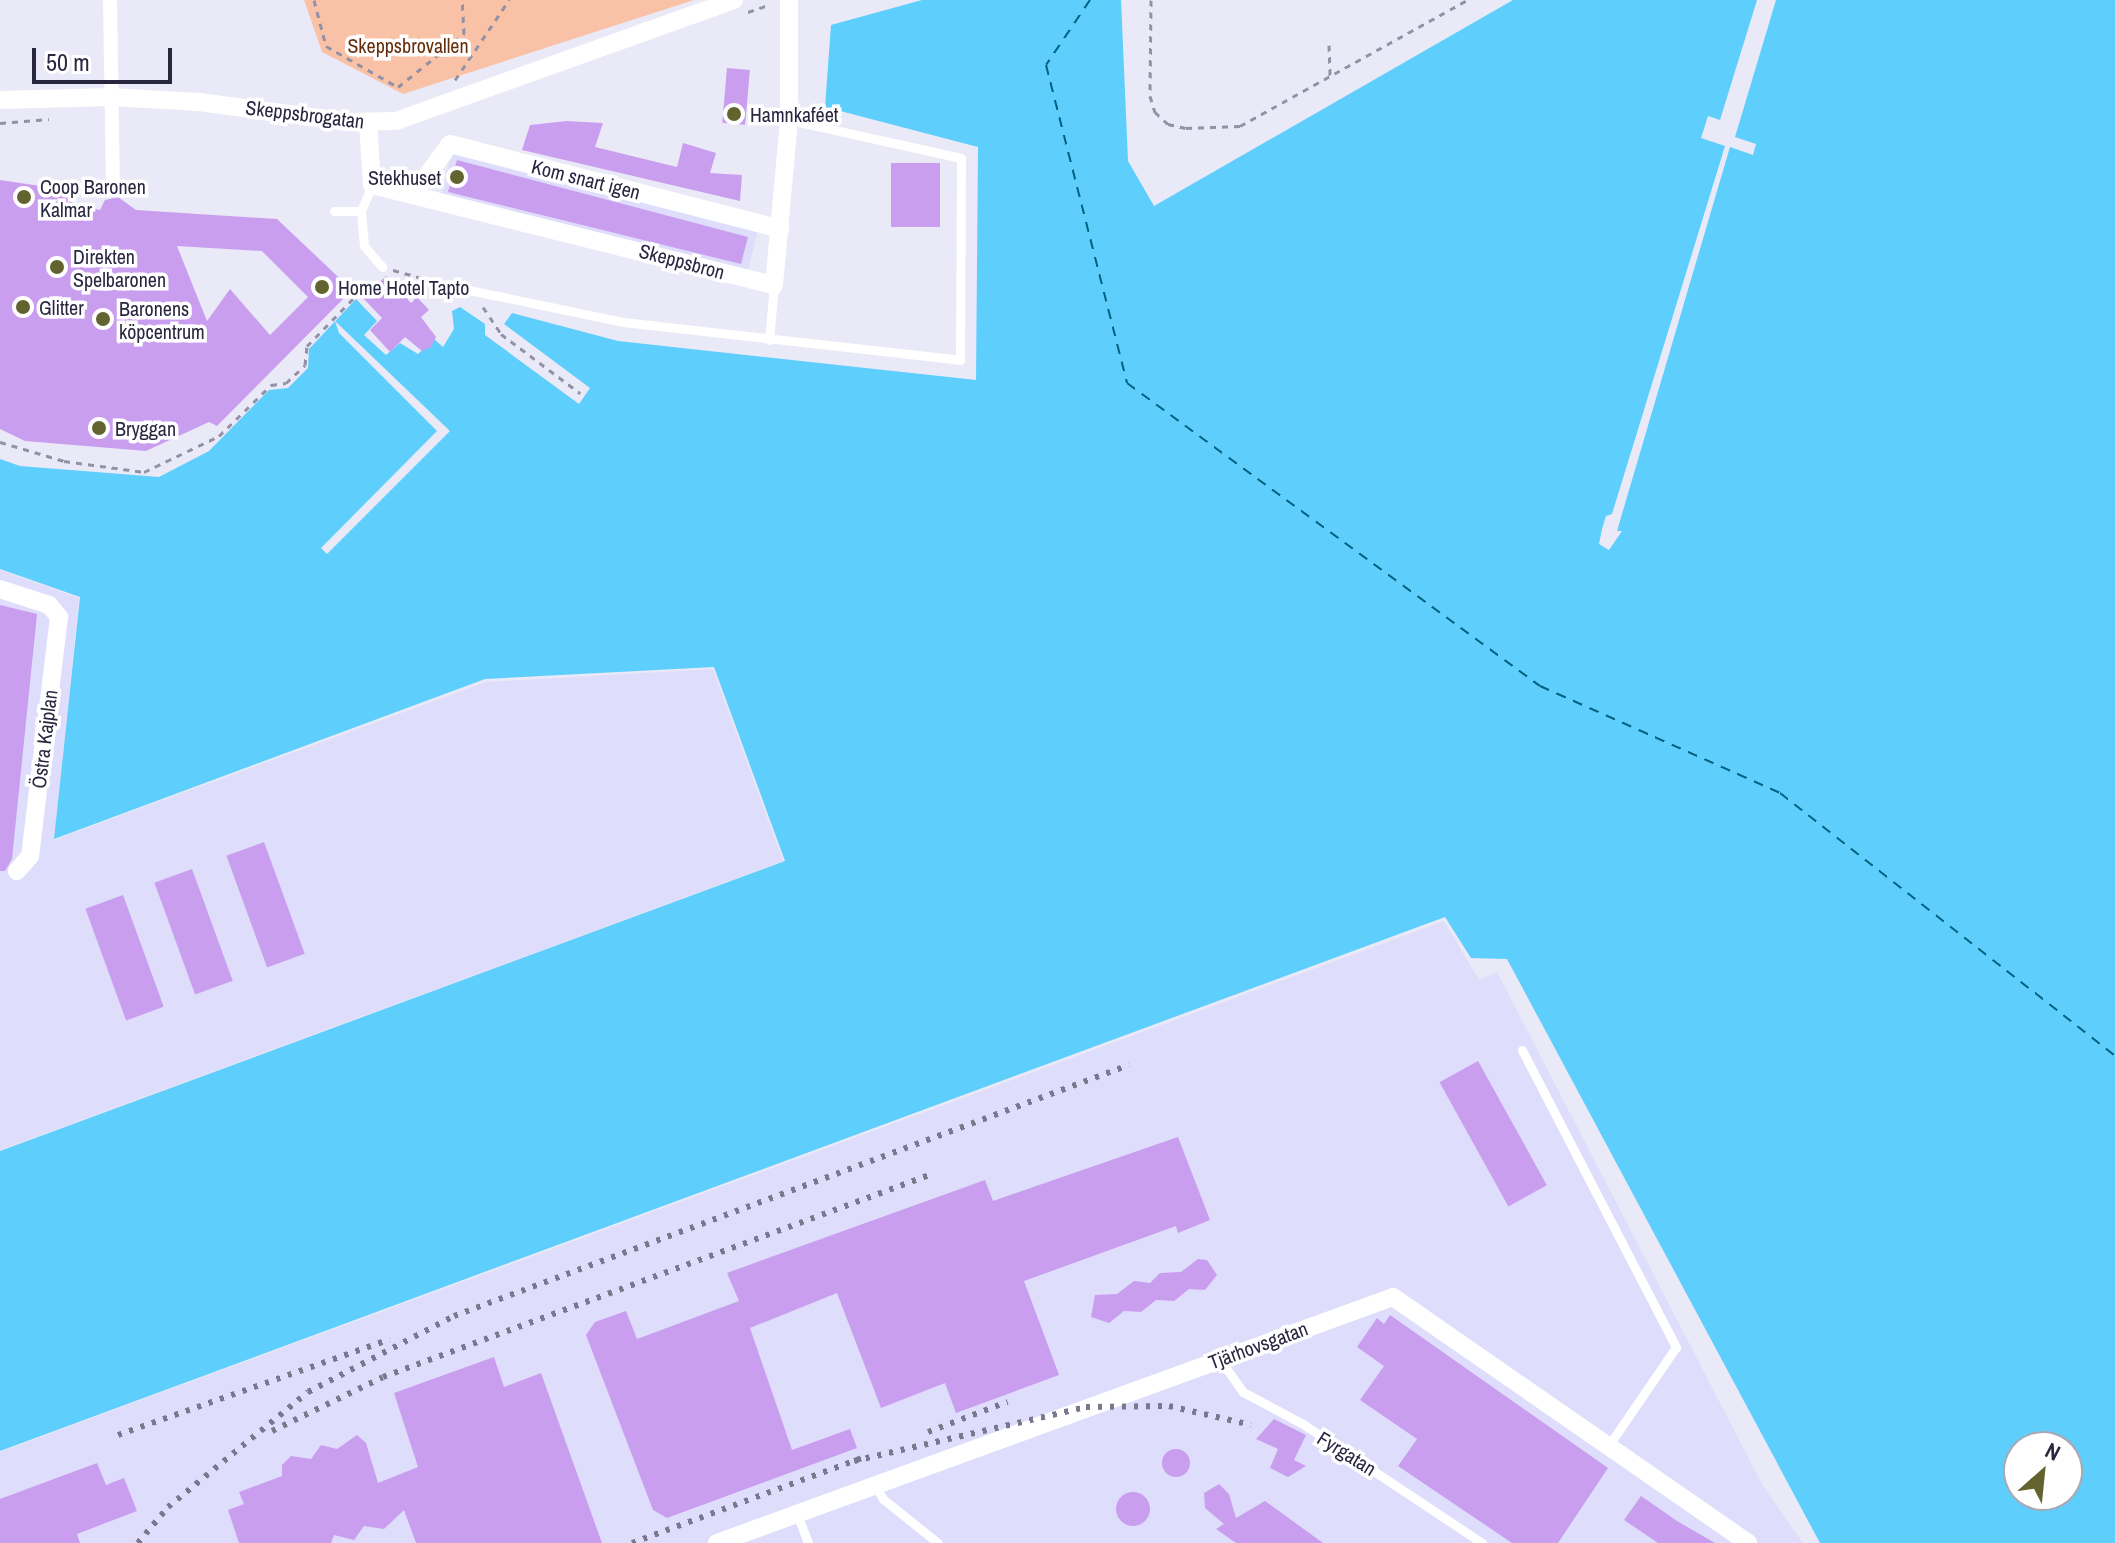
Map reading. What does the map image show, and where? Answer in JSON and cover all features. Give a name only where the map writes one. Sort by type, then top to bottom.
[{"type":"street","points":[[110,0],[113,188]]},
{"type":"street","name":"Skeppsbrogatan","points":[[0,100],[111,97],[368,123],[421,115],[734,0]]},
{"type":"street","points":[[774,285],[789,120],[789,0]]},
{"type":"street","points":[[368,123],[372,185]]},
{"type":"street","name":"Kom snart igen","points":[[415,192],[450,144],[780,229]]},
{"type":"street","name":"Skeppsbron","points":[[372,185],[415,192],[774,285]]},
{"type":"street","name":"Östra Kajplan","points":[[0,589],[49,605],[59,617],[30,856],[15,871]]},
{"type":"street","name":"Tjärhovsgatan","points":[[717,1543],[1393,1297],[1748,1543]]},
{"type":"lane","points":[[464,289],[623,322],[960,360],[961,158],[789,120]]},
{"type":"lane","points":[[372,185],[361,211],[364,246],[382,267]]},
{"type":"lane","points":[[334,211],[361,211]]},
{"type":"lane","points":[[769,340],[774,285]]},
{"type":"lane","points":[[1522,1050],[1676,1347],[1609,1445]]},
{"type":"lane","name":"Fyrgatan","points":[[1219,1358],[1243,1392],[1303,1424],[1482,1543]]},
{"type":"lane","points":[[875,1486],[883,1499],[938,1543]]},
{"type":"lane","points":[[797,1514],[808,1543]]},
{"type":"path","points":[[314,0],[326,46],[398,87],[464,34],[462,0]]},
{"type":"path","points":[[446,91],[509,0]]},
{"type":"path","points":[[1151,0],[1150,96],[1155,112],[1168,124],[1240,126],[1467,0]]},
{"type":"path","points":[[1329,45],[1330,78]]},
{"type":"path","points":[[0,442],[64,461],[144,472],[219,436],[271,385],[286,383],[305,365],[307,346],[382,267],[464,289],[495,318],[501,334],[580,393]]},
{"type":"shaded area","points":[[452,151],[759,227],[748,271],[441,195]]},
{"type":"shaded area","points":[[0,570],[79,598],[54,840],[486,682],[713,669],[783,861],[0,1150]]},
{"type":"shaded area","points":[[1444,921],[1479,980],[1497,972],[1763,1486],[1803,1543],[0,1543],[0,1452]]},
{"type":"green space","name":"Skeppsbrovallen","points":[[304,0],[694,0],[403,94],[322,52]]},
{"type":"water","points":[[922,0],[1121,0],[1128,161],[1154,206],[1513,0],[2115,0],[2115,1543],[1820,1543],[1507,959],[1471,958],[1445,917],[0,1451],[0,1151],[785,861],[714,667],[485,679],[54,839],[80,597],[0,569],[0,459],[20,466],[159,477],[209,451],[269,390],[288,388],[308,368],[309,349],[356,299],[377,321],[364,335],[386,355],[400,343],[418,354],[434,339],[443,347],[454,329],[452,311],[460,307],[485,324],[485,335],[579,404],[590,388],[504,324],[512,313],[618,341],[976,380],[978,147],[825,107],[831,25]]},
{"type":"pier","points":[[1757,0],[1776,0],[1735,137],[1756,144],[1753,155],[1730,147],[1617,531],[1622,531],[1609,550],[1599,544],[1602,529],[1606,516],[1612,514],[1725,146],[1701,138],[1708,116],[1720,120]]},
{"type":"pier","points":[[335,321],[450,431],[327,554],[321,548],[437,431],[339,333]]},
{"type":"building","points":[[727,68],[750,70],[745,125],[722,123]]},
{"type":"building","points":[[567,121],[603,123],[595,147],[677,167],[683,143],[716,153],[710,173],[742,175],[740,201],[522,150],[530,125]]},
{"type":"building","points":[[457,160],[748,237],[741,264],[448,192]]},
{"type":"building","points":[[891,163],[940,163],[940,227],[891,227]]},
{"type":"building","name":"Baronens köpcentrum","points":[[0,180],[74,191],[70,202],[100,210],[105,200],[118,197],[136,210],[277,219],[352,290],[217,426],[209,422],[146,451],[25,441],[0,429]],"holes":[[[177,246],[262,251],[308,297],[270,335],[230,289],[207,321]]]},
{"type":"building","points":[[386,276],[411,303],[417,297],[429,310],[421,317],[436,337],[431,347],[422,351],[405,337],[390,352],[370,330],[382,318],[363,298]]},
{"type":"building","points":[[0,605],[37,614],[12,859],[5,871],[0,871]]},
{"type":"building","points":[[264,842],[305,954],[267,968],[226,856]]},
{"type":"building","points":[[192,869],[233,981],[195,995],[154,883]]},
{"type":"building","points":[[123,895],[164,1007],[126,1021],[85,909]]},
{"type":"building","points":[[1478,1061],[1547,1185],[1508,1207],[1440,1082]]},
{"type":"building","points":[[1178,1137],[1210,1220],[1178,1233],[1176,1226],[1024,1281],[1059,1375],[956,1413],[945,1383],[881,1408],[837,1293],[750,1328],[792,1450],[850,1429],[857,1448],[667,1518],[653,1510],[586,1335],[595,1322],[626,1311],[637,1339],[739,1301],[727,1273],[985,1180],[993,1201]]},
{"type":"building","points":[[1198,1259],[1207,1260],[1217,1275],[1205,1290],[1189,1289],[1174,1301],[1156,1300],[1141,1312],[1124,1311],[1109,1323],[1091,1317],[1095,1295],[1117,1294],[1134,1281],[1150,1283],[1160,1273],[1181,1272]]},
{"type":"building","points":[[1390,1315],[1608,1468],[1558,1543],[1512,1543],[1398,1466],[1417,1439],[1360,1400],[1384,1366],[1357,1347],[1377,1318],[1384,1324]]},
{"type":"building","points":[[494,1357],[504,1387],[541,1373],[602,1543],[416,1543],[404,1510],[384,1529],[364,1526],[354,1540],[334,1535],[331,1543],[239,1543],[228,1510],[244,1504],[239,1492],[282,1476],[282,1465],[291,1456],[311,1459],[321,1445],[337,1449],[357,1435],[366,1443],[378,1483],[418,1467],[394,1393]]},
{"type":"building","points":[[1274,1419],[1306,1435],[1294,1460],[1306,1466],[1288,1477],[1270,1468],[1278,1449],[1256,1439]]},
{"type":"building","points":[[1176,1449],[1186,1453],[1190,1463],[1186,1473],[1176,1477],[1166,1473],[1162,1463],[1166,1453]]},
{"type":"building","points":[[97,1463],[106,1485],[124,1478],[137,1511],[77,1534],[80,1543],[0,1543],[0,1499]]},
{"type":"building","points":[[1219,1484],[1229,1494],[1236,1518],[1265,1501],[1323,1543],[1236,1543],[1216,1529],[1224,1524],[1205,1508],[1204,1493]]},
{"type":"building","points":[[1133,1492],[1145,1497],[1150,1509],[1145,1521],[1133,1526],[1121,1521],[1116,1509],[1121,1497]]},
{"type":"building","points":[[1641,1496],[1715,1543],[1658,1543],[1624,1520]]},
{"type":"ferry route","points":[[1090,0],[1046,65],[1127,383],[1540,686],[1780,793],[2115,1056]]},
{"type":"railway","points":[[138,1543],[168,1507],[308,1392],[454,1316],[1129,1065]]},
{"type":"railway","points":[[272,1431],[383,1377],[932,1174]]},
{"type":"railway","points":[[118,1435],[390,1339]]},
{"type":"railway","points":[[928,1432],[1007,1402]]},
{"type":"railway","points":[[854,1461],[1086,1407],[1169,1406],[1251,1425]]},
{"type":"railway","points":[[632,1543],[865,1457]]},
{"type":"place","name":"Hamnkaféet","points":[[734,114]]},
{"type":"place","name":"Stekhuset","points":[[457,177]]},
{"type":"place","name":"Coop Baronen Kalmar","points":[[24,197]]},
{"type":"place","name":"Direkten Spelbaronen","points":[[57,267]]},
{"type":"place","name":"Home Hotel Tapto","points":[[322,287]]},
{"type":"place","name":"Glitter","points":[[23,307]]},
{"type":"place","name":"Baronens köpcentrum","points":[[103,319]]},
{"type":"place","name":"Bryggan","points":[[99,428]]}]
